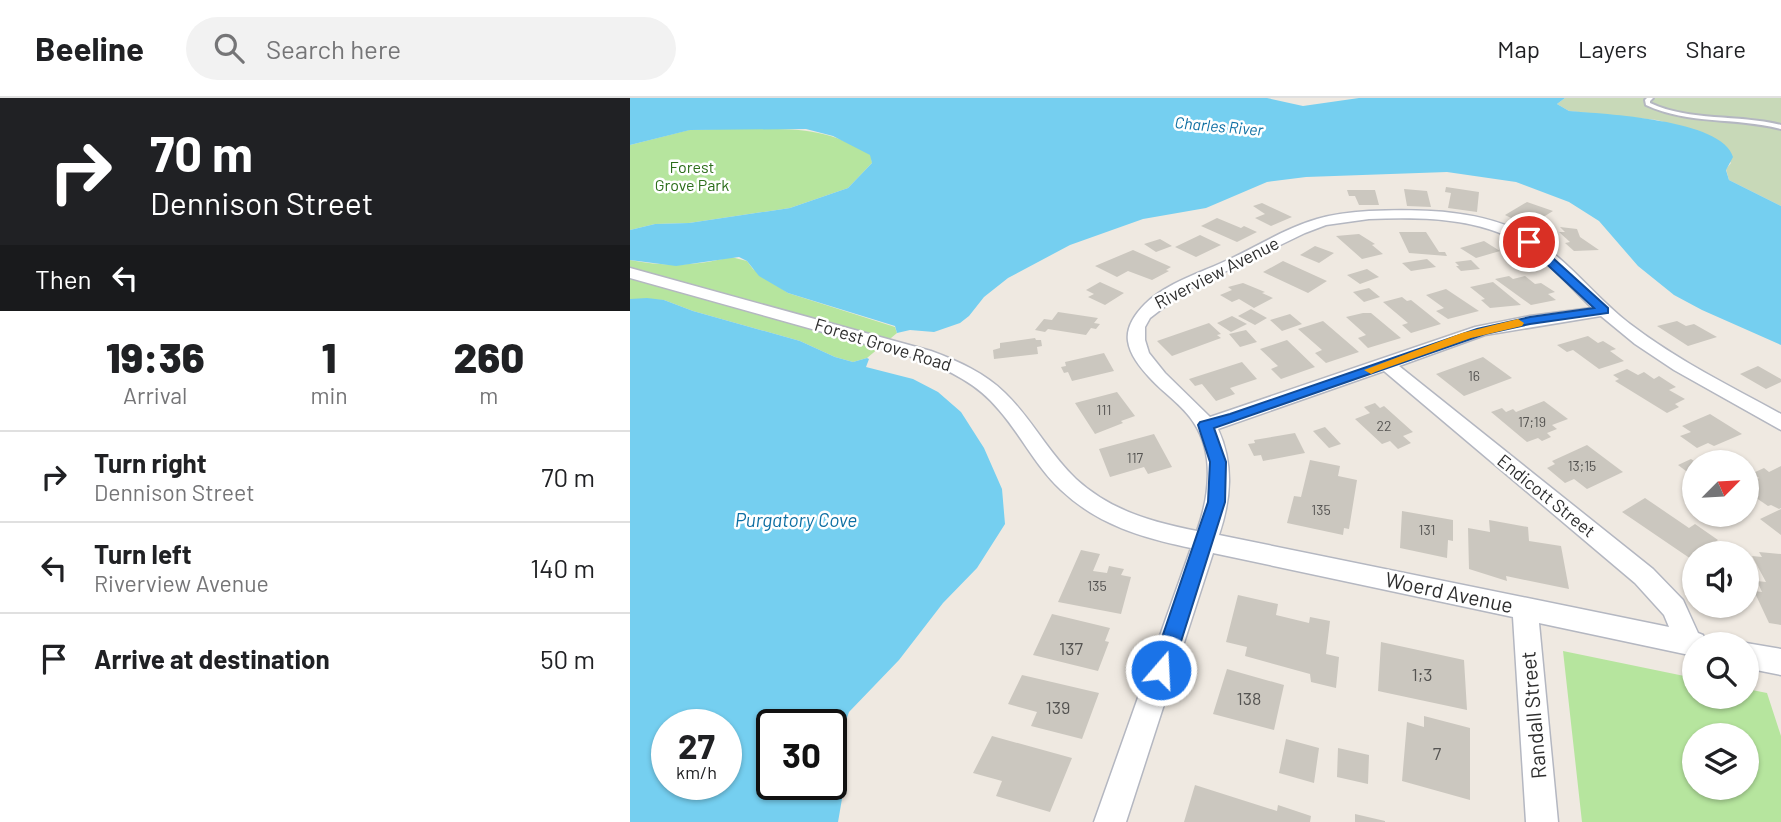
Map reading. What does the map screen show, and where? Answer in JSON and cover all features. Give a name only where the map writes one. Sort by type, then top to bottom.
[{"type":"street","name":"Riverview Avenue","points":[[1110,822],[1217,502],[1220,472],[1216,451],[1205,425],[1143,358],[1137,345],[1136,331],[1143,313],[1165,297],[1324,221],[1355,216],[1399,215],[1470,220],[1496,226],[1536,247],[1604,311],[1650,346],[1781,424]]},
{"type":"street","name":"Forest Grove Road","points":[[630,273],[925,355],[962,370],[1005,404],[1052,466],[1085,497],[1114,515],[1144,528],[1204,543]]},
{"type":"street","points":[[1205,425],[1234,418],[1497,327],[1604,311]]},
{"type":"street","name":"Endicott Street","points":[[1386,364],[1644,576],[1674,608],[1686,632]]},
{"type":"street","name":"Woerd Avenue","points":[[1204,543],[1682,641]]},
{"type":"street","name":"Randall Street","points":[[1525,609],[1542,822]]},
{"type":"street","points":[[1759,658],[1781,662]]},
{"type":"lane","points":[[1651,98],[1647,100],[1648,104],[1671,112],[1780,126]]},
{"type":"green space","points":[[1565,98],[1781,98],[1781,206],[1729,180],[1726,169],[1731,163],[1706,134],[1657,120],[1569,111],[1557,104]]},
{"type":"green space","name":"Forest Grove Park","points":[[689,130],[797,130],[834,137],[871,155],[872,163],[848,188],[790,208],[689,223],[655,224],[630,230],[630,145]]},
{"type":"green space","points":[[731,257],[747,261],[753,269],[788,293],[895,327],[897,333],[867,358],[853,362],[800,341],[693,311],[664,300],[630,299],[630,260],[681,264]]},
{"type":"green space","points":[[1563,651],[1682,676],[1682,709],[1759,709],[1759,691],[1767,693],[1781,736],[1781,822],[1582,822]]},
{"type":"water","name":"Charles River","points":[[630,98],[1267,98],[1303,106],[1359,98],[1565,98],[1557,104],[1569,111],[1660,121],[1708,134],[1724,144],[1733,157],[1726,170],[1729,180],[1781,206],[1781,345],[1674,295],[1638,266],[1599,221],[1569,202],[1516,182],[1447,172],[1306,177],[1267,182],[1206,208],[1143,219],[1070,245],[1008,278],[984,297],[960,323],[934,332],[910,330],[897,333],[895,326],[788,293],[759,276],[747,261],[739,257],[676,266],[630,260],[630,230],[655,224],[689,223],[790,208],[848,188],[872,163],[870,155],[833,136],[806,129],[690,130],[630,145]]},
{"type":"water","name":"Purgatory Cove","points":[[630,299],[664,300],[693,311],[800,341],[853,362],[867,358],[866,367],[913,379],[938,392],[961,412],[984,448],[1002,489],[1005,524],[977,568],[943,603],[899,660],[849,712],[847,718],[847,709],[756,709],[756,800],[842,800],[838,822],[630,822]]},
{"type":"building","points":[[1446,187],[1479,192],[1477,212],[1448,208],[1451,193],[1445,192]]},
{"type":"building","points":[[1404,189],[1427,191],[1431,207],[1407,206]]},
{"type":"building","points":[[1347,190],[1375,190],[1379,205],[1359,205],[1355,196],[1349,196]]},
{"type":"building","points":[[1527,202],[1553,211],[1532,224],[1521,223],[1505,215]]},
{"type":"building","points":[[1262,203],[1292,217],[1271,226],[1255,218],[1265,214],[1253,206]]},
{"type":"building","points":[[1217,218],[1257,232],[1237,242],[1201,226]]},
{"type":"building","points":[[1560,227],[1577,229],[1580,237],[1599,250],[1574,251],[1565,243],[1570,242],[1559,232],[1565,232]]},
{"type":"building","points":[[1399,232],[1426,232],[1439,252],[1445,252],[1447,256],[1409,253]]},
{"type":"building","points":[[1359,234],[1375,244],[1372,245],[1383,254],[1362,259],[1336,236]]},
{"type":"building","points":[[1200,235],[1221,245],[1196,257],[1175,247]]},
{"type":"building","points":[[1160,239],[1172,246],[1156,252],[1144,244]]},
{"type":"building","points":[[1484,241],[1500,251],[1476,258],[1460,248]]},
{"type":"building","points":[[1315,246],[1334,253],[1319,263],[1300,255]]},
{"type":"building","points":[[1133,250],[1171,267],[1166,270],[1169,271],[1152,280],[1128,271],[1117,277],[1095,266]]},
{"type":"building","points":[[1427,259],[1436,267],[1411,271],[1402,263]]},
{"type":"building","points":[[1471,260],[1480,269],[1461,271],[1456,266],[1459,266],[1455,262]]},
{"type":"building","points":[[1283,261],[1327,281],[1308,293],[1263,272]]},
{"type":"building","points":[[1367,269],[1379,277],[1360,284],[1347,275]]},
{"type":"building","points":[[1509,276],[1513,279],[1525,276],[1535,284],[1541,283],[1555,292],[1548,294],[1556,300],[1531,305],[1495,279]]},
{"type":"building","points":[[1100,282],[1124,293],[1105,305],[1088,297],[1094,294],[1086,290]]},
{"type":"building","points":[[1493,282],[1521,305],[1490,308],[1481,300],[1485,299],[1470,287]]},
{"type":"building","points":[[1243,283],[1273,298],[1254,308],[1239,299],[1232,302],[1220,295],[1232,290],[1228,287]]},
{"type":"building","points":[[1369,288],[1380,297],[1364,302],[1353,292]]},
{"type":"building","points":[[1446,289],[1479,311],[1448,319],[1436,311],[1444,308],[1426,295]]},
{"type":"building","points":[[1402,297],[1407,301],[1411,300],[1441,324],[1411,333],[1402,325],[1408,323],[1383,302]]},
{"type":"building","points":[[1251,309],[1267,318],[1255,325],[1238,316]]},
{"type":"building","points":[[1058,312],[1098,318],[1094,323],[1100,324],[1096,329],[1091,328],[1086,335],[1048,329],[1045,332],[1035,330],[1044,319],[1052,320]]},
{"type":"building","points":[[1371,313],[1401,338],[1368,348],[1358,338],[1366,335],[1346,317]]},
{"type":"building","points":[[1290,314],[1302,324],[1282,331],[1270,320]]},
{"type":"building","points":[[1232,316],[1247,324],[1231,332],[1217,323]]},
{"type":"building","points":[[1323,321],[1359,352],[1326,363],[1315,353],[1322,350],[1298,329]]},
{"type":"building","points":[[1677,321],[1686,326],[1694,324],[1717,337],[1688,346],[1657,326]]},
{"type":"building","points":[[1209,323],[1221,334],[1217,335],[1221,338],[1172,356],[1157,341]]},
{"type":"building","points":[[1246,330],[1257,342],[1240,347],[1229,334]]},
{"type":"building","points":[[1588,336],[1598,343],[1603,341],[1616,349],[1610,351],[1624,361],[1599,369],[1573,350],[1567,352],[1557,345]]},
{"type":"building","points":[[1035,338],[1041,340],[1042,346],[1037,347],[1038,354],[994,359],[993,350],[1000,348],[1000,343]]},
{"type":"building","points":[[1287,340],[1315,367],[1281,379],[1271,369],[1278,366],[1260,349]]},
{"type":"building","points":[[1104,353],[1114,371],[1072,381],[1068,372],[1064,373],[1061,367],[1066,366],[1065,362]]},
{"type":"building","points":[[1483,357],[1512,378],[1464,396],[1436,374]]},
{"type":"building","points":[[1242,362],[1257,379],[1230,388],[1235,394],[1216,401],[1202,384],[1195,386],[1189,379]]},
{"type":"building","points":[[1758,366],[1781,379],[1781,382],[1766,389],[1740,374]]},
{"type":"building","points":[[1627,369],[1638,375],[1644,372],[1654,379],[1659,376],[1676,387],[1669,390],[1685,399],[1675,404],[1679,407],[1667,413],[1615,381],[1619,379],[1613,375]]},
{"type":"building","points":[[1117,392],[1135,416],[1095,434],[1075,403]]},
{"type":"building","points":[[1544,401],[1568,419],[1552,425],[1557,429],[1547,433],[1551,437],[1542,441],[1538,438],[1527,442],[1491,412],[1502,408],[1506,412],[1513,409],[1516,412]]},
{"type":"building","points":[[1375,403],[1380,408],[1384,406],[1413,432],[1403,436],[1411,443],[1398,449],[1390,441],[1382,444],[1355,419],[1370,413],[1364,407]]},
{"type":"building","points":[[1710,414],[1742,434],[1714,446],[1708,443],[1697,448],[1680,436],[1691,432],[1682,426]]},
{"type":"building","points":[[1325,427],[1341,444],[1329,448],[1313,431]]},
{"type":"building","points":[[1295,433],[1305,453],[1263,461],[1261,455],[1254,456],[1248,444],[1255,443],[1254,440]]},
{"type":"building","points":[[1154,434],[1172,467],[1148,474],[1144,467],[1110,477],[1099,449]]},
{"type":"building","points":[[1587,445],[1623,472],[1587,489],[1574,479],[1565,483],[1547,468],[1555,464],[1552,461]]},
{"type":"building","points":[[1310,460],[1340,466],[1338,476],[1357,480],[1349,529],[1344,528],[1343,535],[1287,523],[1294,496],[1301,497]]},
{"type":"building","points":[[1781,466],[1779,509],[1759,500],[1759,470],[1764,468],[1769,472]]},
{"type":"building","points":[[1645,498],[1682,523],[1682,527],[1699,527],[1718,540],[1682,541],[1682,553],[1622,512]]},
{"type":"building","points":[[1781,509],[1781,535],[1760,519]]},
{"type":"building","points":[[1402,511],[1453,520],[1453,541],[1448,540],[1447,558],[1400,548]]},
{"type":"building","points":[[1489,520],[1528,527],[1529,541],[1561,546],[1569,589],[1506,576],[1507,581],[1469,569],[1468,528],[1490,532]]},
{"type":"building","points":[[1081,550],[1100,554],[1093,571],[1107,573],[1109,566],[1124,569],[1121,575],[1131,577],[1121,614],[1058,602]]},
{"type":"building","points":[[1759,552],[1781,554],[1781,625],[1769,623],[1759,602],[1759,592],[1762,592],[1759,581],[1766,582],[1759,569],[1759,557],[1762,557]]},
{"type":"building","points":[[1238,595],[1278,604],[1276,615],[1309,623],[1310,617],[1330,621],[1326,654],[1339,657],[1336,688],[1311,682],[1310,674],[1245,656],[1247,647],[1226,642]]},
{"type":"building","points":[[1052,614],[1110,628],[1105,641],[1109,642],[1098,671],[1033,655]]},
{"type":"building","points":[[1381,642],[1464,660],[1467,710],[1378,691]]},
{"type":"building","points":[[1227,669],[1284,685],[1274,730],[1213,714]]},
{"type":"building","points":[[1022,675],[1099,693],[1082,739],[1031,726],[1037,712],[1008,704]]},
{"type":"building","points":[[1424,716],[1470,728],[1470,800],[1402,781],[1407,722],[1424,727]]},
{"type":"building","points":[[992,736],[1072,758],[1050,812],[996,796],[1002,781],[973,773]]},
{"type":"building","points":[[1286,739],[1319,748],[1314,783],[1279,773]]},
{"type":"building","points":[[1338,748],[1369,755],[1368,784],[1337,777]]},
{"type":"building","points":[[1195,785],[1277,811],[1278,805],[1311,816],[1310,822],[1184,822]]},
{"type":"building","points":[[1355,814],[1385,821],[1385,822],[1355,822]]},
{"type":"slow traffic","points":[[1371,370],[1467,336],[1518,323]]},
{"type":"route","points":[[1161,670],[1217,502],[1220,472],[1216,451],[1205,425],[1234,418],[1481,331],[1604,311],[1529,242]]}]
